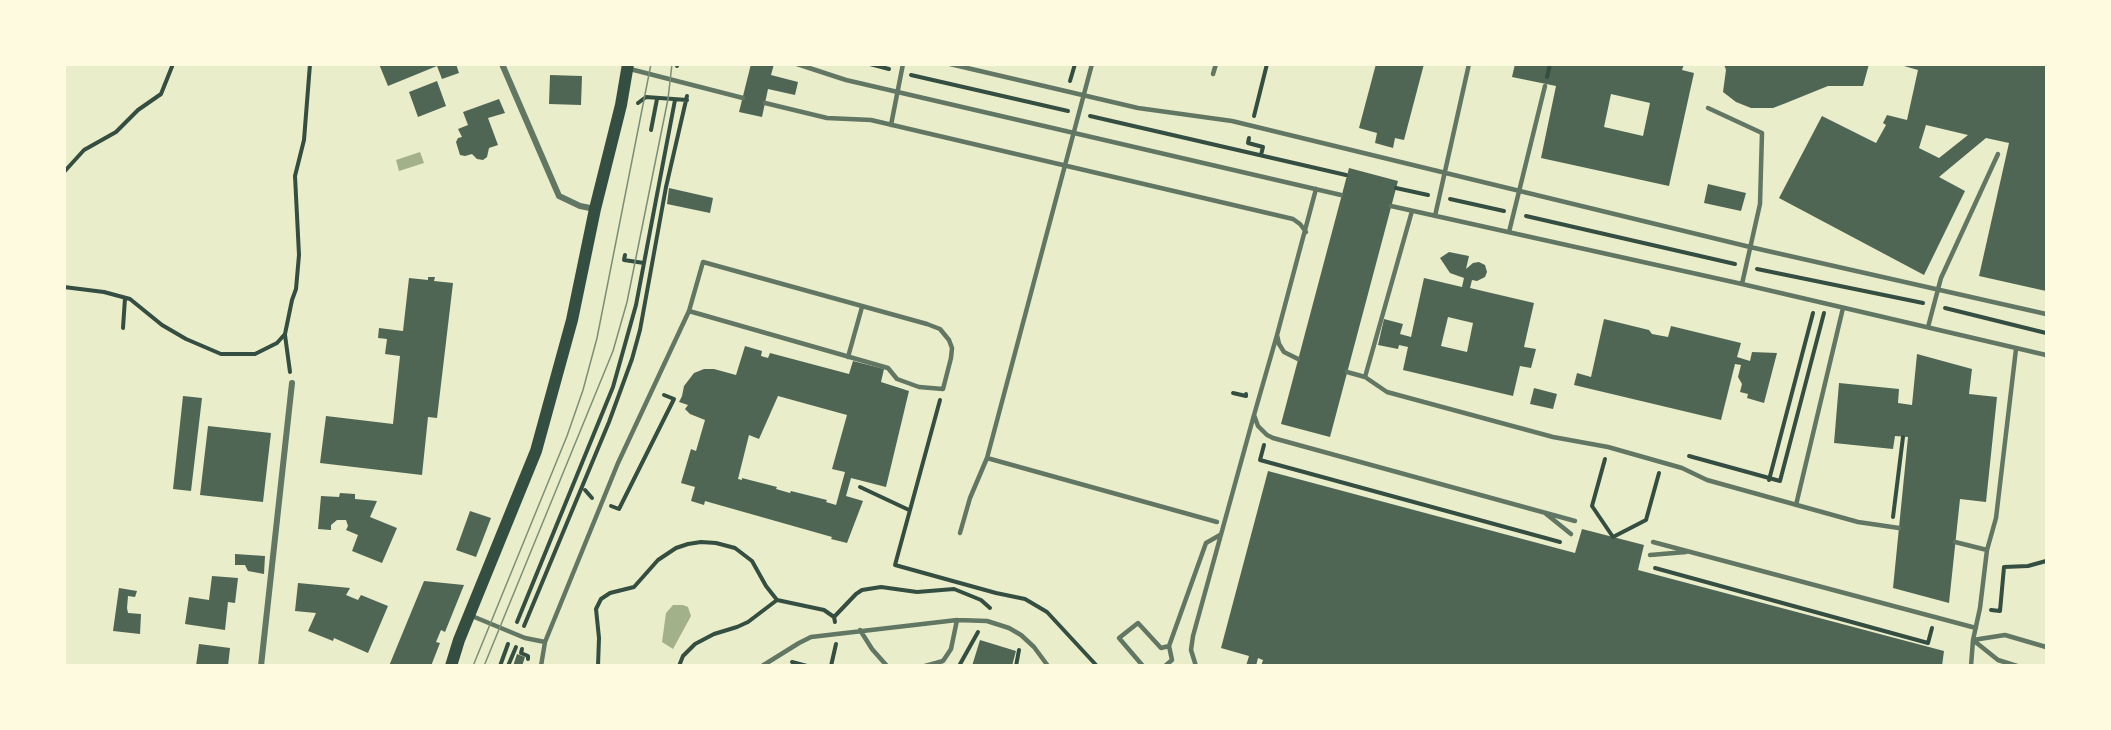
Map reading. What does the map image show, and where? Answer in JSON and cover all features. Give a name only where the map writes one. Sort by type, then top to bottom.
[{"type":"main road","points":[[450,666],[536,451],[572,320],[595,209],[621,105],[627,66]]},
{"type":"street","points":[[502,64],[559,196],[580,206],[595,209]]},
{"type":"street","points":[[261,666],[292,383]]},
{"type":"lane","points":[[797,64],[846,80],[1341,195]]},
{"type":"lane","points":[[891,125],[903,64]]},
{"type":"lane","points":[[950,64],[1160,112],[1232,122],[1750,247],[2046,314]]},
{"type":"lane","points":[[960,534],[970,498],[987,458],[1092,64]]},
{"type":"lane","points":[[1214,75],[1216,64]]},
{"type":"lane","points":[[1435,216],[1470,64]]},
{"type":"lane","points":[[627,66],[743,98]]},
{"type":"lane","points":[[1509,232],[1545,86]]},
{"type":"lane","points":[[765,103],[827,117],[871,120],[1293,219],[1305,232]]},
{"type":"lane","points":[[1708,108],[1762,133],[1760,204],[1742,284]]},
{"type":"lane","points":[[1928,327],[1941,278],[1998,154]]},
{"type":"lane","points":[[1196,666],[1191,650],[1193,636],[1316,189]]},
{"type":"lane","points":[[1391,206],[2046,355]]},
{"type":"lane","points":[[1365,377],[1412,211]]},
{"type":"lane","points":[[541,666],[545,642],[618,463],[689,311],[703,262],[940,329],[949,340],[952,348],[951,358],[943,389],[910,384],[897,379],[888,368],[689,311]]},
{"type":"lane","points":[[848,357],[862,307]]},
{"type":"lane","points":[[1796,505],[1843,308]]},
{"type":"lane","points":[[1277,335],[1278,344],[1284,352],[1298,359]]},
{"type":"lane","points":[[1971,666],[1987,550],[1996,518],[2016,349]]},
{"type":"lane","points":[[1347,372],[1365,377],[1388,392],[1553,437],[1608,447],[1682,468],[1707,480],[1858,522],[1899,528]]},
{"type":"lane","points":[[1254,415],[1258,426],[1273,438],[1575,521]]},
{"type":"lane","points":[[987,458],[1217,522]]},
{"type":"lane","points":[[1543,512],[1571,534]]},
{"type":"lane","points":[[1165,666],[1172,660],[1169,646],[1206,543],[1221,535]]},
{"type":"lane","points":[[1653,542],[1976,628]]},
{"type":"lane","points":[[1955,542],[1987,550]]},
{"type":"lane","points":[[1650,555],[1691,552]]},
{"type":"lane","points":[[470,615],[520,636],[545,642]]},
{"type":"lane","points":[[925,666],[943,661],[951,649],[957,620]]},
{"type":"lane","points":[[762,666],[799,643],[812,638],[860,630],[957,620],[987,621],[1009,628],[1034,647],[1048,666]]},
{"type":"lane","points":[[1143,666],[1119,638],[1138,623],[1161,648],[1169,646]]},
{"type":"lane","points":[[860,630],[872,649],[887,666]]},
{"type":"lane","points":[[1973,640],[2005,635],[2046,647]]},
{"type":"lane","points":[[1973,640],[1998,660],[2017,666]]},
{"type":"path","points":[[64,172],[84,150],[116,132],[138,110],[161,94],[173,64]]},
{"type":"path","points":[[292,383],[285,334],[296,289],[299,255],[295,176],[304,140],[310,64]]},
{"type":"path","points":[[870,64],[1346,175]]},
{"type":"path","points":[[1070,81],[1075,64]]},
{"type":"path","points":[[1254,116],[1267,64]]},
{"type":"path","points":[[508,666],[609,422],[632,359],[646,301],[666,187],[687,100],[646,98],[634,106]]},
{"type":"path","points":[[651,130],[657,99]]},
{"type":"path","points":[[517,622],[575,485],[613,387],[636,305],[675,100]]},
{"type":"path","points":[[1249,136],[1248,143],[1263,147],[1261,155]]},
{"type":"path","points":[[1396,188],[1820,283],[1933,305],[2046,333]]},
{"type":"path","points":[[625,255],[624,260],[644,263]]},
{"type":"path","points":[[1765,496],[1820,283]]},
{"type":"path","points":[[1689,456],[1780,481],[1831,285]]},
{"type":"path","points":[[64,287],[104,292],[130,299],[162,325],[186,339],[221,354],[255,354],[277,343],[285,334]]},
{"type":"path","points":[[123,328],[125,298]]},
{"type":"path","points":[[1233,393],[1246,396],[1250,385]]},
{"type":"path","points":[[943,389],[895,565],[1025,599],[1047,612],[1097,666]]},
{"type":"path","points":[[610,506],[619,509],[674,399],[658,392]]},
{"type":"path","points":[[1267,435],[1260,460],[1566,543]]},
{"type":"path","points":[[1892,527],[1903,436]]},
{"type":"path","points":[[1608,447],[1592,506],[1613,537],[1646,520],[1662,463]]},
{"type":"path","points":[[860,487],[909,510]]},
{"type":"path","points":[[598,666],[597,609],[601,598],[610,593],[634,587],[658,560],[676,548],[701,542],[735,548],[752,561],[777,600],[824,610],[834,617],[835,624]]},
{"type":"path","points":[[1980,608],[2000,610],[2004,567],[2028,566],[2046,561]]},
{"type":"path","points":[[1651,567],[1928,643],[1934,617]]},
{"type":"path","points":[[834,617],[862,590],[880,587],[918,592],[954,589],[981,600],[990,608]]},
{"type":"path","points":[[679,666],[683,656],[695,644],[714,634],[748,622],[777,600]]},
{"type":"path","points":[[959,666],[978,632],[984,632]]},
{"type":"path","points":[[500,666],[508,643]]},
{"type":"path","points":[[831,666],[836,643]]},
{"type":"path","points":[[1016,666],[1020,651],[1017,646]]},
{"type":"path","points":[[522,650],[521,653],[528,656],[527,666]]},
{"type":"path","points":[[787,664],[793,662],[807,666]]},
{"type":"shaded area","points":[[420,152],[424,163],[399,171],[396,160]]},
{"type":"shaded area","points":[[673,605],[688,607],[691,616],[673,649],[662,642],[666,613]]},
{"type":"building","points":[[379,64],[456,64],[459,73],[442,79],[437,66],[388,86]]},
{"type":"building","points":[[751,64],[774,64],[771,75],[798,82],[795,95],[768,89],[762,117],[739,112]]},
{"type":"building","points":[[1376,64],[1424,64],[1404,140],[1395,138],[1393,148],[1375,143],[1377,133],[1359,128]]},
{"type":"building","points":[[1515,64],[1684,64],[1682,70],[1694,73],[1669,186],[1541,158],[1556,86],[1512,77]],"holes":[[[1611,94],[1650,103],[1643,136],[1604,127]]]},
{"type":"building","points":[[1724,64],[1869,64],[1863,86],[1828,86],[1773,108],[1751,108],[1736,102],[1723,92],[1726,70]]},
{"type":"building","points":[[1897,64],[2046,64],[2046,291],[1979,276],[2009,143],[1986,138],[1939,177],[1965,191],[1924,275],[1779,198],[1822,116],[1876,143],[1886,125],[1883,123],[1887,115],[1907,120],[1918,70]],"holes":[[[1926,125],[1968,135],[1939,158],[1919,148]]]},
{"type":"building","points":[[550,75],[582,76],[581,105],[549,104]]},
{"type":"building","points":[[437,81],[446,106],[418,117],[409,92]]},
{"type":"building","points":[[499,99],[505,113],[488,118],[498,145],[489,148],[487,157],[483,160],[477,159],[472,154],[460,155],[456,142],[462,137],[458,129],[468,125],[463,112]]},
{"type":"building","points":[[1349,168],[1398,181],[1330,437],[1281,424]]},
{"type":"building","points":[[1708,184],[1746,193],[1741,211],[1704,203]]},
{"type":"building","points":[[669,188],[713,198],[710,213],[667,204]]},
{"type":"building","points":[[1449,252],[1469,256],[1466,269],[1473,263],[1479,262],[1485,265],[1487,272],[1485,277],[1477,281],[1472,280],[1470,288],[1534,303],[1524,347],[1536,349],[1531,368],[1520,366],[1513,396],[1403,370],[1408,347],[1399,345],[1398,349],[1378,345],[1384,319],[1403,324],[1400,334],[1411,337],[1424,278],[1462,287],[1464,278],[1450,273],[1440,258]],"holes":[[[1448,317],[1473,323],[1467,352],[1441,346]]]},
{"type":"building","points":[[428,277],[435,277],[434,281],[453,283],[437,418],[428,417],[422,475],[320,463],[326,416],[393,424],[400,356],[385,354],[387,339],[378,338],[379,328],[403,331],[409,278],[428,280]]},
{"type":"building","points":[[1604,319],[1668,337],[1671,326],[1741,343],[1737,357],[1750,361],[1752,352],[1777,353],[1764,403],[1747,398],[1748,394],[1740,392],[1742,384],[1738,377],[1741,365],[1735,364],[1721,420],[1574,385],[1577,373],[1591,377]]},
{"type":"building","points":[[745,346],[762,351],[761,356],[768,358],[770,353],[849,374],[853,361],[884,369],[881,382],[909,391],[886,487],[851,478],[846,496],[863,501],[847,543],[705,501],[704,505],[691,501],[695,487],[681,483],[691,449],[696,451],[705,420],[690,414],[685,409],[688,405],[679,402],[684,386],[694,373],[704,369],[714,369],[736,375]],"holes":[[[778,396],[847,415],[832,469],[845,472],[836,505],[826,502],[827,500],[791,491],[790,493],[776,489],[777,487],[742,478],[742,480],[738,479],[749,435],[759,439]]]},
{"type":"building","points":[[1917,354],[1972,369],[1969,394],[1997,397],[1986,502],[1960,499],[1949,603],[1893,588],[1908,437],[1895,436],[1893,449],[1834,443],[1839,383],[1899,389],[1898,403],[1912,405]]},
{"type":"building","points":[[1534,388],[1557,394],[1553,409],[1530,404]]},
{"type":"building","points":[[183,396],[202,398],[191,491],[173,489]]},
{"type":"building","points":[[208,426],[271,433],[263,502],[200,495]]},
{"type":"building","points":[[1268,471],[1575,553],[1582,529],[1644,545],[1638,570],[1944,651],[1942,666],[1261,666],[1263,660],[1258,658],[1256,666],[1246,666],[1249,656],[1221,648]]},
{"type":"building","points":[[340,493],[355,494],[355,499],[377,501],[370,517],[397,528],[382,563],[352,551],[358,535],[346,530],[348,526],[346,520],[337,520],[331,525],[331,530],[318,529],[321,496],[339,497]]},
{"type":"building","points":[[470,511],[491,518],[476,557],[456,550]]},
{"type":"building","points":[[235,554],[265,556],[264,574],[248,571],[245,565],[235,565]]},
{"type":"building","points":[[212,576],[238,578],[235,603],[228,602],[225,630],[185,624],[189,597],[209,600]]},
{"type":"building","points":[[424,581],[464,585],[445,632],[441,630],[436,642],[440,643],[431,666],[389,666]]},
{"type":"building","points":[[298,583],[350,588],[346,595],[358,600],[361,595],[388,606],[368,653],[334,638],[333,641],[308,631],[316,613],[295,611]]},
{"type":"building","points":[[119,588],[137,591],[135,597],[128,596],[127,608],[128,613],[141,614],[140,634],[113,631]]},
{"type":"building","points":[[980,640],[1016,651],[1012,666],[972,666]]},
{"type":"building","points":[[199,644],[230,648],[228,666],[196,666]]},
{"type":"building","points":[[517,654],[525,657],[522,666],[513,666]]},
{"type":"tram line","points":[[473,666],[567,436],[583,390],[597,338],[651,64]]},
{"type":"tram line","points":[[484,666],[613,351],[627,302],[668,99],[672,64]]}]
